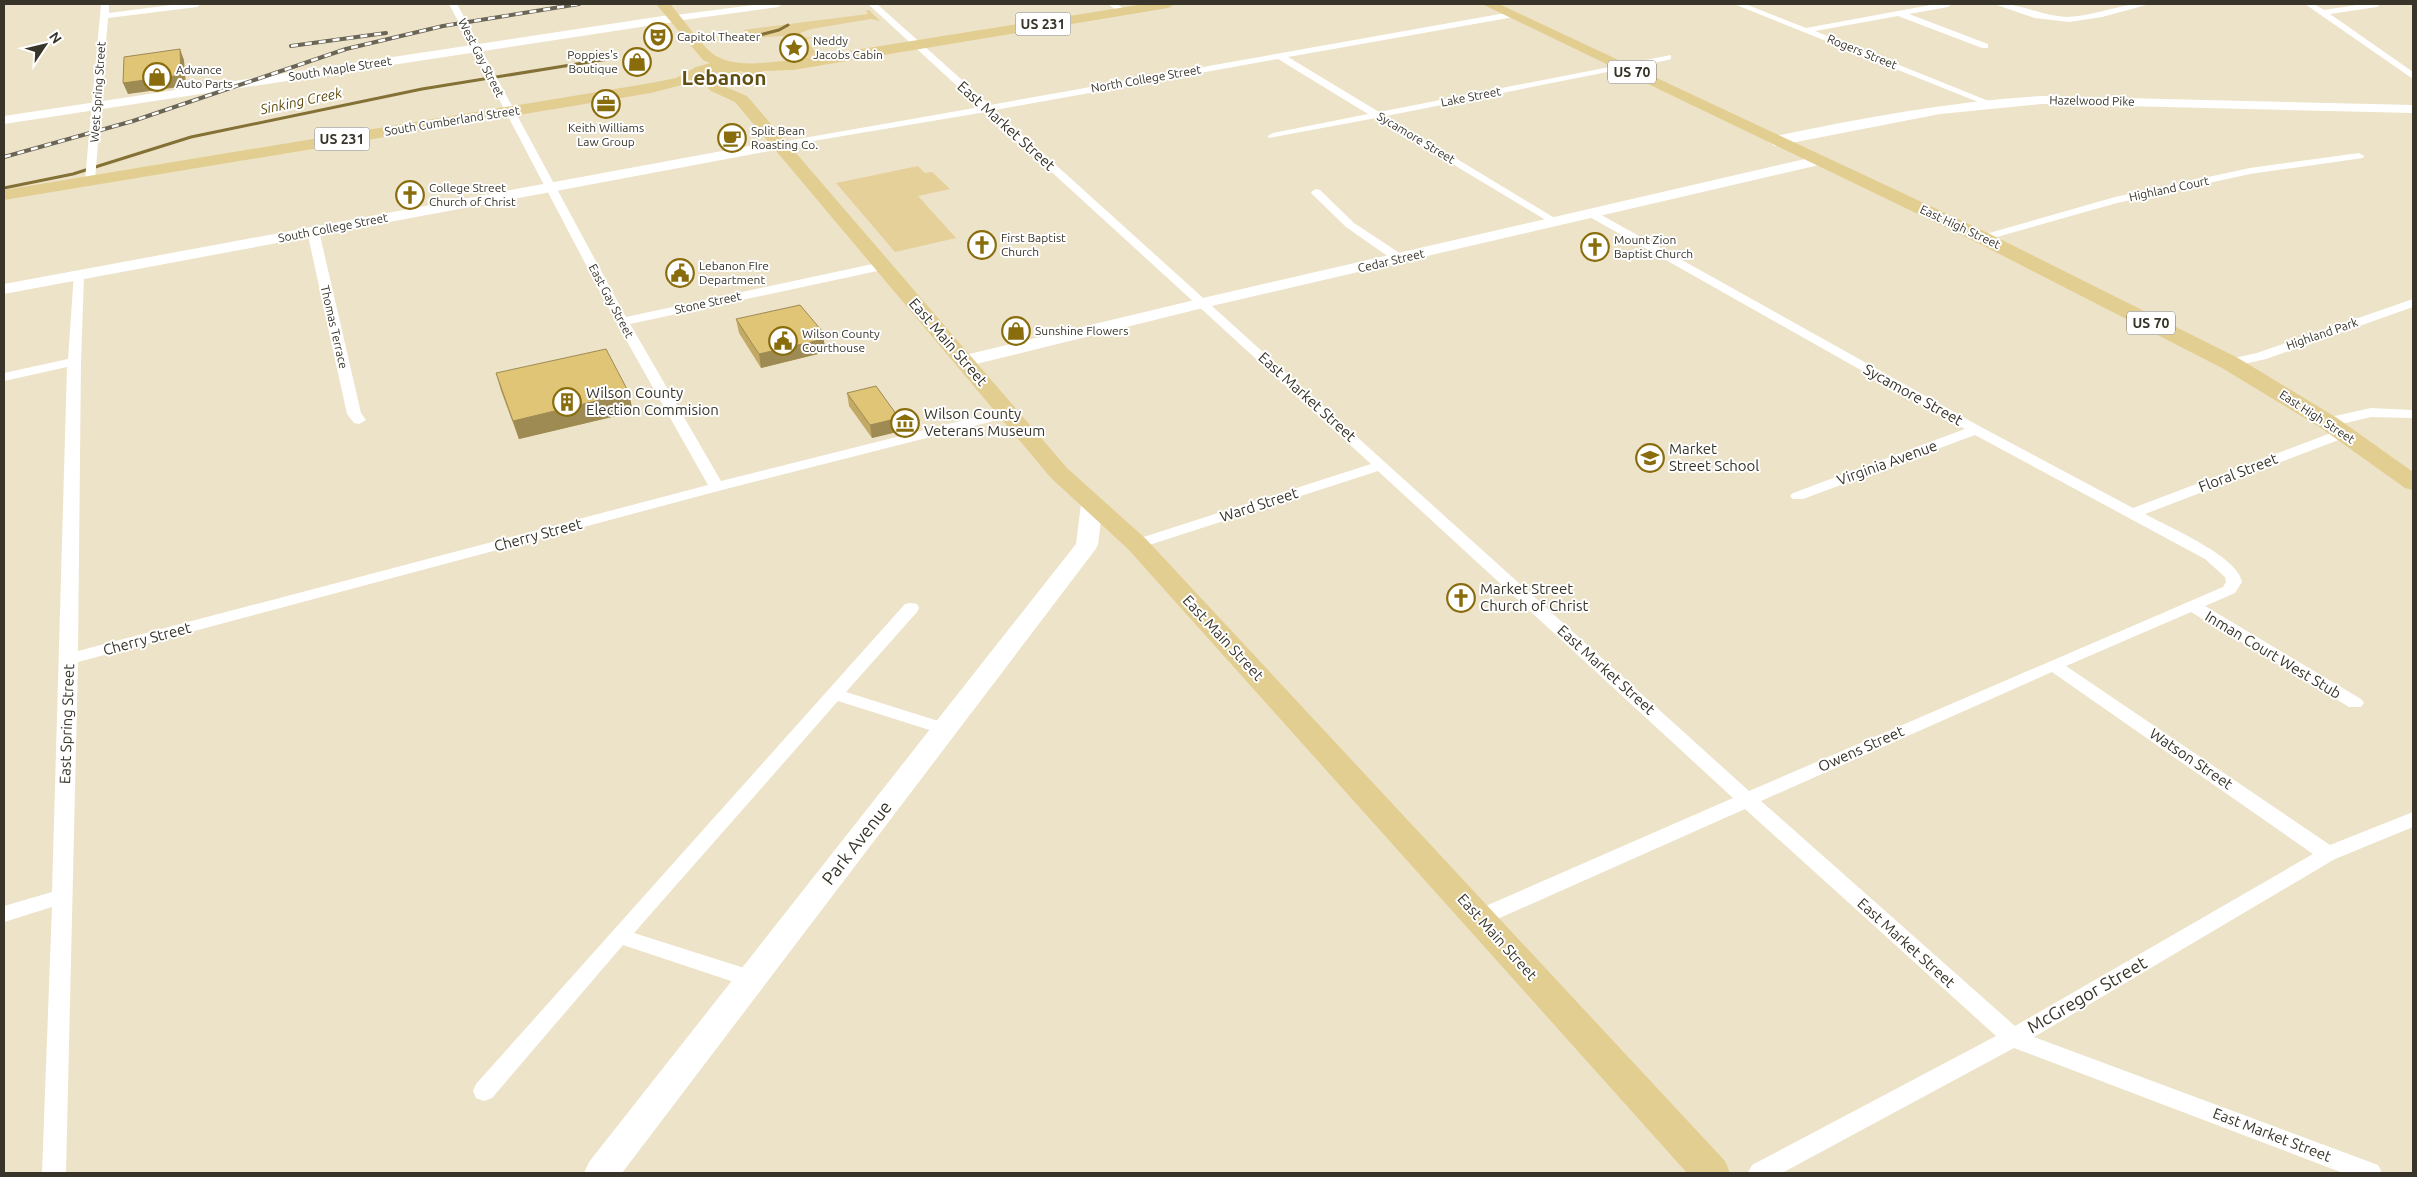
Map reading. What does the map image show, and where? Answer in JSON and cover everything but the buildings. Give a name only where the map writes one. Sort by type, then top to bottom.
[{"type":"main road","points":[[663,4],[676,18],[700,68],[692,82],[710,88]]},
{"type":"main road","name":"US 231","points":[[710,88],[750,75],[793,65],[918,45],[1118,7],[1168,4]]},
{"type":"main road","name":"East High Street","points":[[1489,4],[1983,238],[2230,363],[2336,428],[2413,483]]},
{"type":"main road","name":"US 231","points":[[700,68],[727,65],[750,75]]},
{"type":"main road","name":"South Cumberland Street","points":[[4,195],[91,176],[509,112],[651,88],[700,68]]},
{"type":"main road","points":[[741,99],[744,86],[750,75]]},
{"type":"main road","points":[[651,88],[710,88]]},
{"type":"main road","name":"East Main Street","points":[[710,88],[741,99],[1059,474],[1137,544],[1711,1173]]},
{"type":"street","name":"West Spring Street","points":[[91,176],[105,4]]},
{"type":"street","points":[[104,16],[197,4]]},
{"type":"street","name":"West Gay Street","points":[[453,4],[509,112]]},
{"type":"street","points":[[676,18],[778,4]]},
{"type":"street","name":"East Market Street","points":[[872,4],[1382,465],[1746,799],[2012,1038],[2236,1120],[2370,1173]]},
{"type":"street","name":"Rogers Street","points":[[1738,4],[1986,102]]},
{"type":"street","points":[[1807,30],[1948,4]]},
{"type":"street","points":[[1998,4],[2040,17],[2061,20],[2080,18],[2146,4]]},
{"type":"street","points":[[2309,4],[2413,76]]},
{"type":"street","points":[[2323,13],[2377,4]]},
{"type":"street","points":[[1899,13],[1986,46]]},
{"type":"street","name":"North College Street","points":[[781,145],[985,107],[1511,15]]},
{"type":"street","name":"South Maple Street","points":[[4,120],[676,18]]},
{"type":"street","name":"Sycamore Street","points":[[1278,55],[1554,222]]},
{"type":"street","name":"Lake Street","points":[[1273,136],[1668,58]]},
{"type":"street","name":"Hazelwood Pike","points":[[1775,141],[1920,111],[1986,102],[2051,100],[2413,109]]},
{"type":"street","name":"East Gay Street","points":[[509,112],[622,322],[717,487]]},
{"type":"street","name":"South College Street","points":[[4,289],[781,145]]},
{"type":"street","name":"Highland Court","points":[[1983,238],[2124,198],[2250,171],[2359,156]]},
{"type":"street","name":"Cedar Street","points":[[964,361],[1203,303],[1818,161]]},
{"type":"street","points":[[1316,192],[1350,225],[1400,259]]},
{"type":"street","name":"Sycamore Street","points":[[1592,214],[1976,430],[2211,556],[2233,575]]},
{"type":"street","name":"Thomas Terrace","points":[[313,232],[354,414],[359,420]]},
{"type":"street","name":"Stone Street","points":[[622,322],[882,266]]},
{"type":"street","name":"East Spring Street","points":[[54,1173],[60,897],[69,659],[74,362],[78,276]]},
{"type":"street","name":"Highland Park","points":[[2230,363],[2261,356],[2413,303]]},
{"type":"street","points":[[4,377],[74,362]]},
{"type":"street","name":"Floral Street","points":[[2132,514],[2336,428],[2355,413],[2397,411],[2413,414]]},
{"type":"street","name":"Cherry Street","points":[[69,659],[717,487],[1008,413]]},
{"type":"street","name":"Virginia Avenue","points":[[1798,496],[1976,430]]},
{"type":"street","name":"Ward Street","points":[[1137,544],[1382,465]]},
{"type":"street","name":"Park Avenue","points":[[601,1173],[1087,545],[1092,504]]},
{"type":"street","name":"Owens Street","points":[[1480,918],[1746,799],[2229,590],[2234,582],[2233,575]]},
{"type":"street","name":"Inman Court West Stub","points":[[2192,606],[2354,703]]},
{"type":"street","points":[[484,1091],[619,936],[911,608]]},
{"type":"street","name":"Watson Street","points":[[2053,665],[2328,854]]},
{"type":"street","points":[[834,694],[945,729]]},
{"type":"street","name":"McGregor Street","points":[[1760,1173],[2012,1038],[2328,854],[2413,818]]},
{"type":"street","points":[[4,914],[60,897]]},
{"type":"street","points":[[619,936],[752,978]]},
{"type":"shaded area","points":[[869,10],[880,21],[871,19],[811,29],[800,33],[805,38],[812,37],[806,40],[818,55],[834,53],[795,60],[781,45],[791,43],[783,36],[750,38],[743,30],[868,14],[866,11]]},
{"type":"shaded area","points":[[737,70],[744,76],[735,82],[712,84],[702,79],[711,72]]},
{"type":"shaded area","points":[[918,166],[925,173],[932,172],[950,189],[918,196],[956,238],[895,252],[836,183]]},
{"type":"waterway","name":"Sinking Creek","points":[[752,37],[779,30],[788,25]]},
{"type":"waterway","name":"Sinking Creek","points":[[4,188],[73,174],[191,137],[422,89],[608,59]]},
{"type":"railway","points":[[4,157],[133,121],[346,49],[443,26],[579,4]]},
{"type":"railway","points":[[291,46],[386,33]]},
{"type":"place","name":"Capitol Theater","points":[[658,37]]},
{"type":"place","name":"Neddy Jacobs Cabin","points":[[794,48]]},
{"type":"place","name":"Poppies's Boutique","points":[[637,62]]},
{"type":"place","name":"Advance Auto Parts","points":[[157,77]]},
{"type":"place","name":"Keith Williams Law Group","points":[[606,104]]},
{"type":"place","name":"Split Bean Roasting Co.","points":[[732,138]]},
{"type":"place","name":"College Street Church of Christ","points":[[410,195]]},
{"type":"place","name":"First Baptist Church","points":[[982,245]]},
{"type":"place","name":"Mount Zion Baptist Church","points":[[1595,247]]},
{"type":"place","name":"Lebanon FIre Department","points":[[680,273]]},
{"type":"place","name":"Sunshine Flowers","points":[[1016,331]]},
{"type":"place","name":"Wilson County Courthouse","points":[[783,341]]},
{"type":"place","name":"Wilson County Election Commision","points":[[567,402]]},
{"type":"place","name":"Wilson County Veterans Museum","points":[[905,423]]},
{"type":"place","name":"Market Street School","points":[[1650,458]]},
{"type":"place","name":"Market Street Church of Christ","points":[[1461,598]]},
{"type":"district","name":"Lebanon","points":[[724,78]]}]
